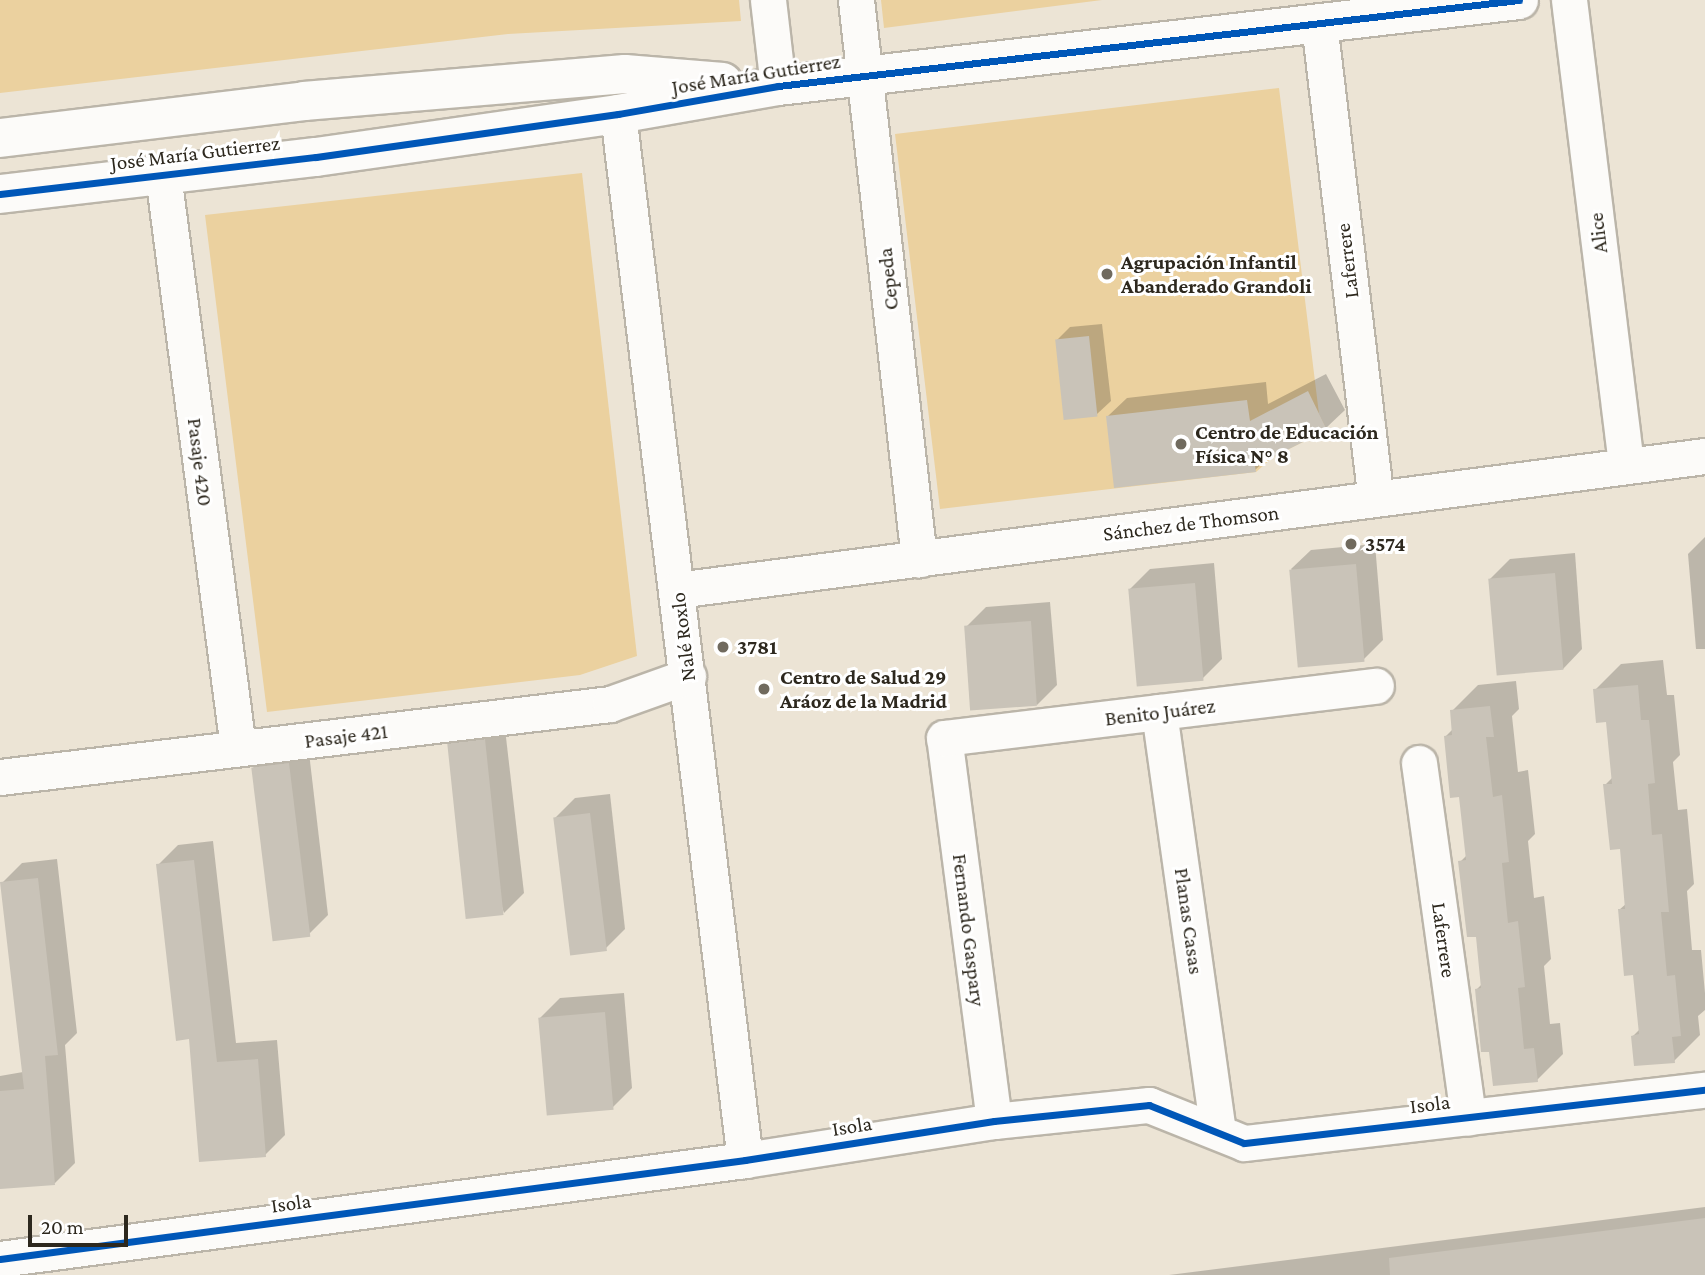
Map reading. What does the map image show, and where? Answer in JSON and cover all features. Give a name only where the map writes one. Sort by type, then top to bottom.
[{"type":"street","points":[[768,0],[778,86]]},
{"type":"street","name":"Cepeda","points":[[856,0],[919,559]]},
{"type":"street","name":"José María Gutierrez","points":[[0,194],[618,114],[778,86],[1519,0]]},
{"type":"street","name":"Alice","points":[[1569,0],[1626,466]]},
{"type":"street","name":"Laferrere","points":[[1318,23],[1376,499]]},
{"type":"street","name":"José María Gutierrez","points":[[0,138],[304,101],[625,74],[778,86]]},
{"type":"street","name":"Nalé Roxlo","points":[[618,114],[745,1160]]},
{"type":"street","name":"Pasaje 420","points":[[163,175],[238,748]]},
{"type":"street","name":"Sánchez de Thomson","points":[[677,590],[1705,456]]},
{"type":"street","name":"Pasaje 421","points":[[0,777],[610,704],[688,676]]},
{"type":"street","name":"Benito Juárez","points":[[944,738],[1376,686]]},
{"type":"street","name":"Planas Casas","points":[[1159,712],[1218,1130]]},
{"type":"street","name":"Fernando Gaspary","points":[[944,738],[994,1121]]},
{"type":"street","name":"Laferrere","points":[[1419,763],[1468,1118]]},
{"type":"street","name":"Isola","points":[[0,1259],[745,1160],[994,1121],[1149,1105],[1218,1130],[1244,1143],[1705,1090]]},
{"type":"shaded area","points":[[0,0],[739,0],[741,21],[508,34],[0,93]]},
{"type":"shaded area","points":[[881,0],[1102,0],[884,28]]},
{"type":"shaded area","name":"Agrupación Infantil Abanderado Grandoli","points":[[1279,88],[1319,414],[1327,430],[1273,457],[1256,472],[940,509],[895,134]]},
{"type":"shaded area","points":[[582,173],[637,656],[580,675],[267,712],[205,215]]},
{"type":"building","points":[[1089,336],[1097,417],[1064,420],[1055,340]]},
{"type":"building","points":[[1308,391],[1327,430],[1255,466],[1256,472],[1114,488],[1106,416],[1247,400],[1250,421]]},
{"type":"building","points":[[1356,564],[1365,662],[1298,667],[1289,570]]},
{"type":"building","points":[[1555,573],[1563,670],[1497,675],[1488,579]]},
{"type":"building","points":[[1195,583],[1204,681],[1137,686],[1128,589]]},
{"type":"building","points":[[1031,621],[1037,706],[970,710],[964,626]]},
{"type":"building","points":[[1638,685],[1641,720],[1649,720],[1655,783],[1648,784],[1652,835],[1662,834],[1669,912],[1661,912],[1667,976],[1675,975],[1681,1036],[1672,1037],[1675,1063],[1634,1066],[1631,1036],[1639,1034],[1633,975],[1624,976],[1618,909],[1625,909],[1620,849],[1610,850],[1603,784],[1612,784],[1606,722],[1596,723],[1593,689]]},
{"type":"building","points":[[1490,706],[1494,737],[1486,737],[1493,797],[1502,795],[1509,862],[1502,863],[1508,923],[1518,921],[1525,987],[1518,988],[1524,1049],[1534,1048],[1538,1082],[1493,1086],[1489,1052],[1481,1052],[1475,989],[1481,988],[1476,937],[1467,937],[1458,861],[1466,860],[1459,797],[1450,798],[1444,736],[1452,735],[1450,710]]},
{"type":"building","points":[[485,739],[504,915],[466,919],[447,743]]},
{"type":"building","points":[[289,763],[310,937],[273,941],[251,768]]},
{"type":"building","points":[[590,813],[607,951],[570,955],[553,818]]},
{"type":"building","points":[[194,860],[217,1062],[258,1059],[266,1157],[199,1162],[189,1039],[176,1041],[156,864]]},
{"type":"building","points":[[38,878],[58,1055],[45,1056],[55,1185],[0,1189],[0,1091],[24,1089],[0,882]]},
{"type":"building","points":[[605,1012],[614,1110],[547,1115],[538,1018]]},
{"type":"building","points":[[1705,1218],[1705,1275],[1390,1275],[1389,1258]]},
{"type":"cycle path","points":[[0,194],[316,157],[618,114],[778,86],[1519,0]]},
{"type":"cycle path","points":[[0,1259],[745,1160],[994,1121],[1149,1105],[1244,1143],[1705,1090]]},
{"type":"place","name":"Agrupación Infantil Abanderado Grandoli","points":[[1107,274]]},
{"type":"place","name":"Centro de Educación Física N° 8","points":[[1181,444]]},
{"type":"place","name":"3574","points":[[1351,544]]},
{"type":"place","name":"3781","points":[[723,647]]},
{"type":"place","name":"Centro de Salud 29 Aráoz de la Madrid","points":[[764,689]]}]
